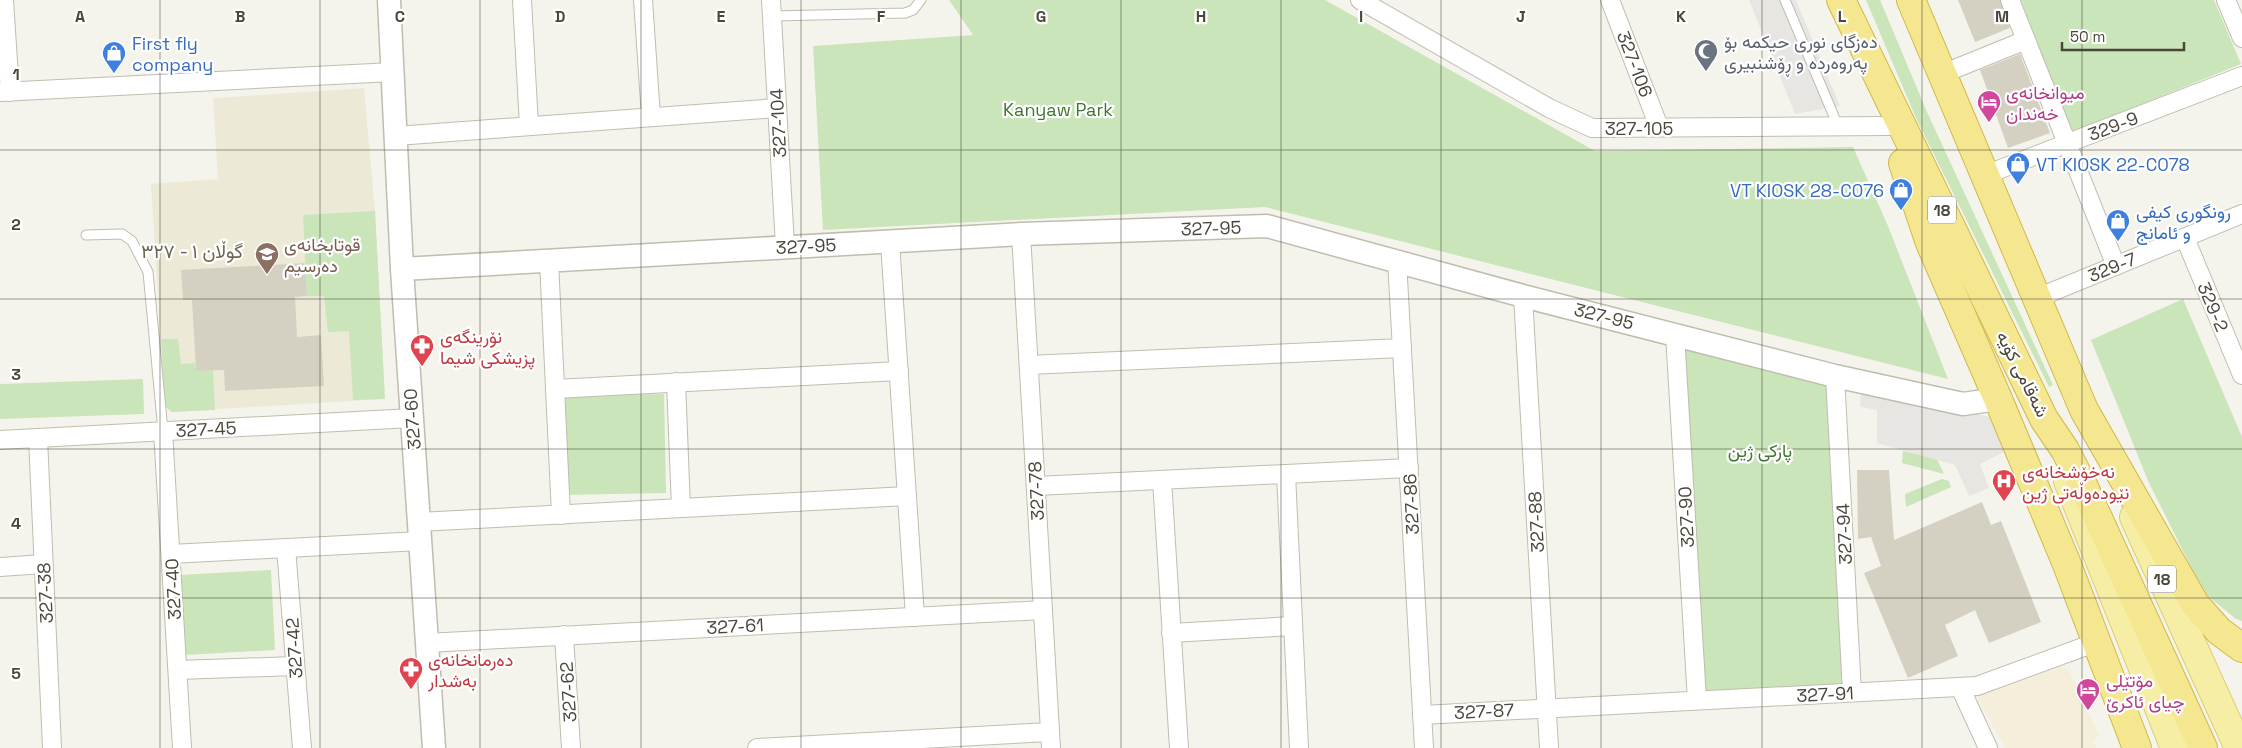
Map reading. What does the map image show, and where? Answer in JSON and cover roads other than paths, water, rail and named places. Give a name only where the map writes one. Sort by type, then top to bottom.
[{"type":"highway","name":"شەقامی کۆیە","points":[[1841,0],[2044,419],[2065,450],[2083,485],[2203,748]]},
{"type":"highway","name":"18","points":[[1910,0],[2084,410]]},
{"type":"highway","points":[[1853,28],[1890,126],[1930,243],[1998,398],[2066,562],[2137,748]]},
{"type":"highway","points":[[2084,410],[2195,604],[2218,631],[2242,648]]},
{"type":"main road","name":"18","points":[[2084,410],[2239,748]]},
{"type":"main road","points":[[2044,419],[2175,748]]},
{"type":"street","points":[[4,0],[5,92],[393,72]]},
{"type":"street","name":"327-60","points":[[389,0],[402,269],[434,748]]},
{"type":"street","points":[[522,0],[529,126]]},
{"type":"street","points":[[643,0],[650,117]]},
{"type":"street","name":"327-105","points":[[1360,0],[1549,108],[1592,128],[1890,126]]},
{"type":"street","name":"327-106","points":[[1610,0],[1660,128]]},
{"type":"street","points":[[2010,0],[2116,266]]},
{"type":"street","points":[[2226,0],[2242,38]]},
{"type":"street","name":"327-104","points":[[772,8],[785,246]]},
{"type":"street","points":[[1942,74],[2026,40]]},
{"type":"street","name":"329-9","points":[[1985,175],[2242,76]]},
{"type":"street","points":[[396,136],[777,108]]},
{"type":"street","name":"329-7","points":[[2037,298],[2242,214]]},
{"type":"street","name":"327-95","points":[[402,269],[1021,234],[1267,226],[1523,296],[1835,376],[1963,404],[1998,398]]},
{"type":"street","name":"327-78","points":[[1021,234],[1050,740]]},
{"type":"street","name":"329-2","points":[[2185,238],[2237,348],[2242,375]]},
{"type":"street","points":[[890,242],[916,617]]},
{"type":"street","name":"327-86","points":[[1397,260],[1424,748]]},
{"type":"street","points":[[549,261],[561,514]]},
{"type":"street","name":"327-88","points":[[1523,296],[1549,748]]},
{"type":"street","name":"327-90","points":[[1675,334],[1697,700]]},
{"type":"street","points":[[1029,365],[1402,348]]},
{"type":"street","points":[[555,389],[899,371]]},
{"type":"street","name":"327-94","points":[[1835,376],[1852,692]]},
{"type":"street","points":[[676,382],[681,508]]},
{"type":"street","name":"327-45","points":[[0,440],[412,418]]},
{"type":"street","name":"327-40","points":[[163,431],[182,748]]},
{"type":"street","name":"327-38","points":[[38,438],[52,748]]},
{"type":"street","points":[[1036,486],[1409,468]]},
{"type":"street","points":[[1286,474],[1299,748]]},
{"type":"street","points":[[1162,480],[1179,748]]},
{"type":"street","points":[[171,554],[286,548],[561,514],[907,496]]},
{"type":"street","name":"327-42","points":[[286,548],[302,748]]},
{"type":"street","points":[[0,567],[43,564]]},
{"type":"street","name":"327-61","points":[[427,643],[1043,610]]},
{"type":"street","points":[[1171,633],[1293,626]]},
{"type":"street","name":"327-62","points":[[564,636],[571,748]]},
{"type":"street","name":"327-91","points":[[1546,708],[1977,686],[2097,642]]},
{"type":"street","points":[[178,670],[295,666]]},
{"type":"street","points":[[1960,687],[1988,748]]},
{"type":"street","name":"327-87","points":[[1422,715],[1546,708]]},
{"type":"street","points":[[757,748],[1050,740]]},
{"type":"lane","points":[[772,8],[906,13],[913,10],[921,0]]},
{"type":"lane","points":[[1785,0],[1838,126]]},
{"type":"lane","points":[[86,235],[122,234],[132,241],[148,272],[163,431]]},
{"type":"place","name":"دەزگای نوری حیکمە بۆ پەروەردە و ڕۆشنبیری","points":[[1706,72]]},
{"type":"place","name":"First fly company","points":[[114,74]]},
{"type":"place","name":"میوانخانەی خەندان","points":[[1989,123]]},
{"type":"place","name":"VT KIOSK 22-C078","points":[[2018,185]]},
{"type":"place","name":"VT KIOSK 28-C076","points":[[1901,211]]},
{"type":"place","name":"رونگورى كيفى و ئامانج","points":[[2118,242]]},
{"type":"place","name":"قوتابخانەی دەرسیم","points":[[267,275]]},
{"type":"place","name":"نۆرینگەی پزیشکی شیما","points":[[422,367]]},
{"type":"place","name":"نەخۆشخانەی نێودەوڵەتی ژین","points":[[2004,502]]},
{"type":"place","name":"دەرمانخانەی بەشدار","points":[[411,690]]},
{"type":"place","name":"مۆتێلی چیای ئاکرێ","points":[[2088,711]]},
{"type":"district","name":"گوڵان ١ - ٣٢٧","points":[[192,251]]},
{"type":"park label","name":"Kanyaw Park","points":[[1058,109]]},
{"type":"park label","name":"پارکی ژین","points":[[1760,450]]}]
